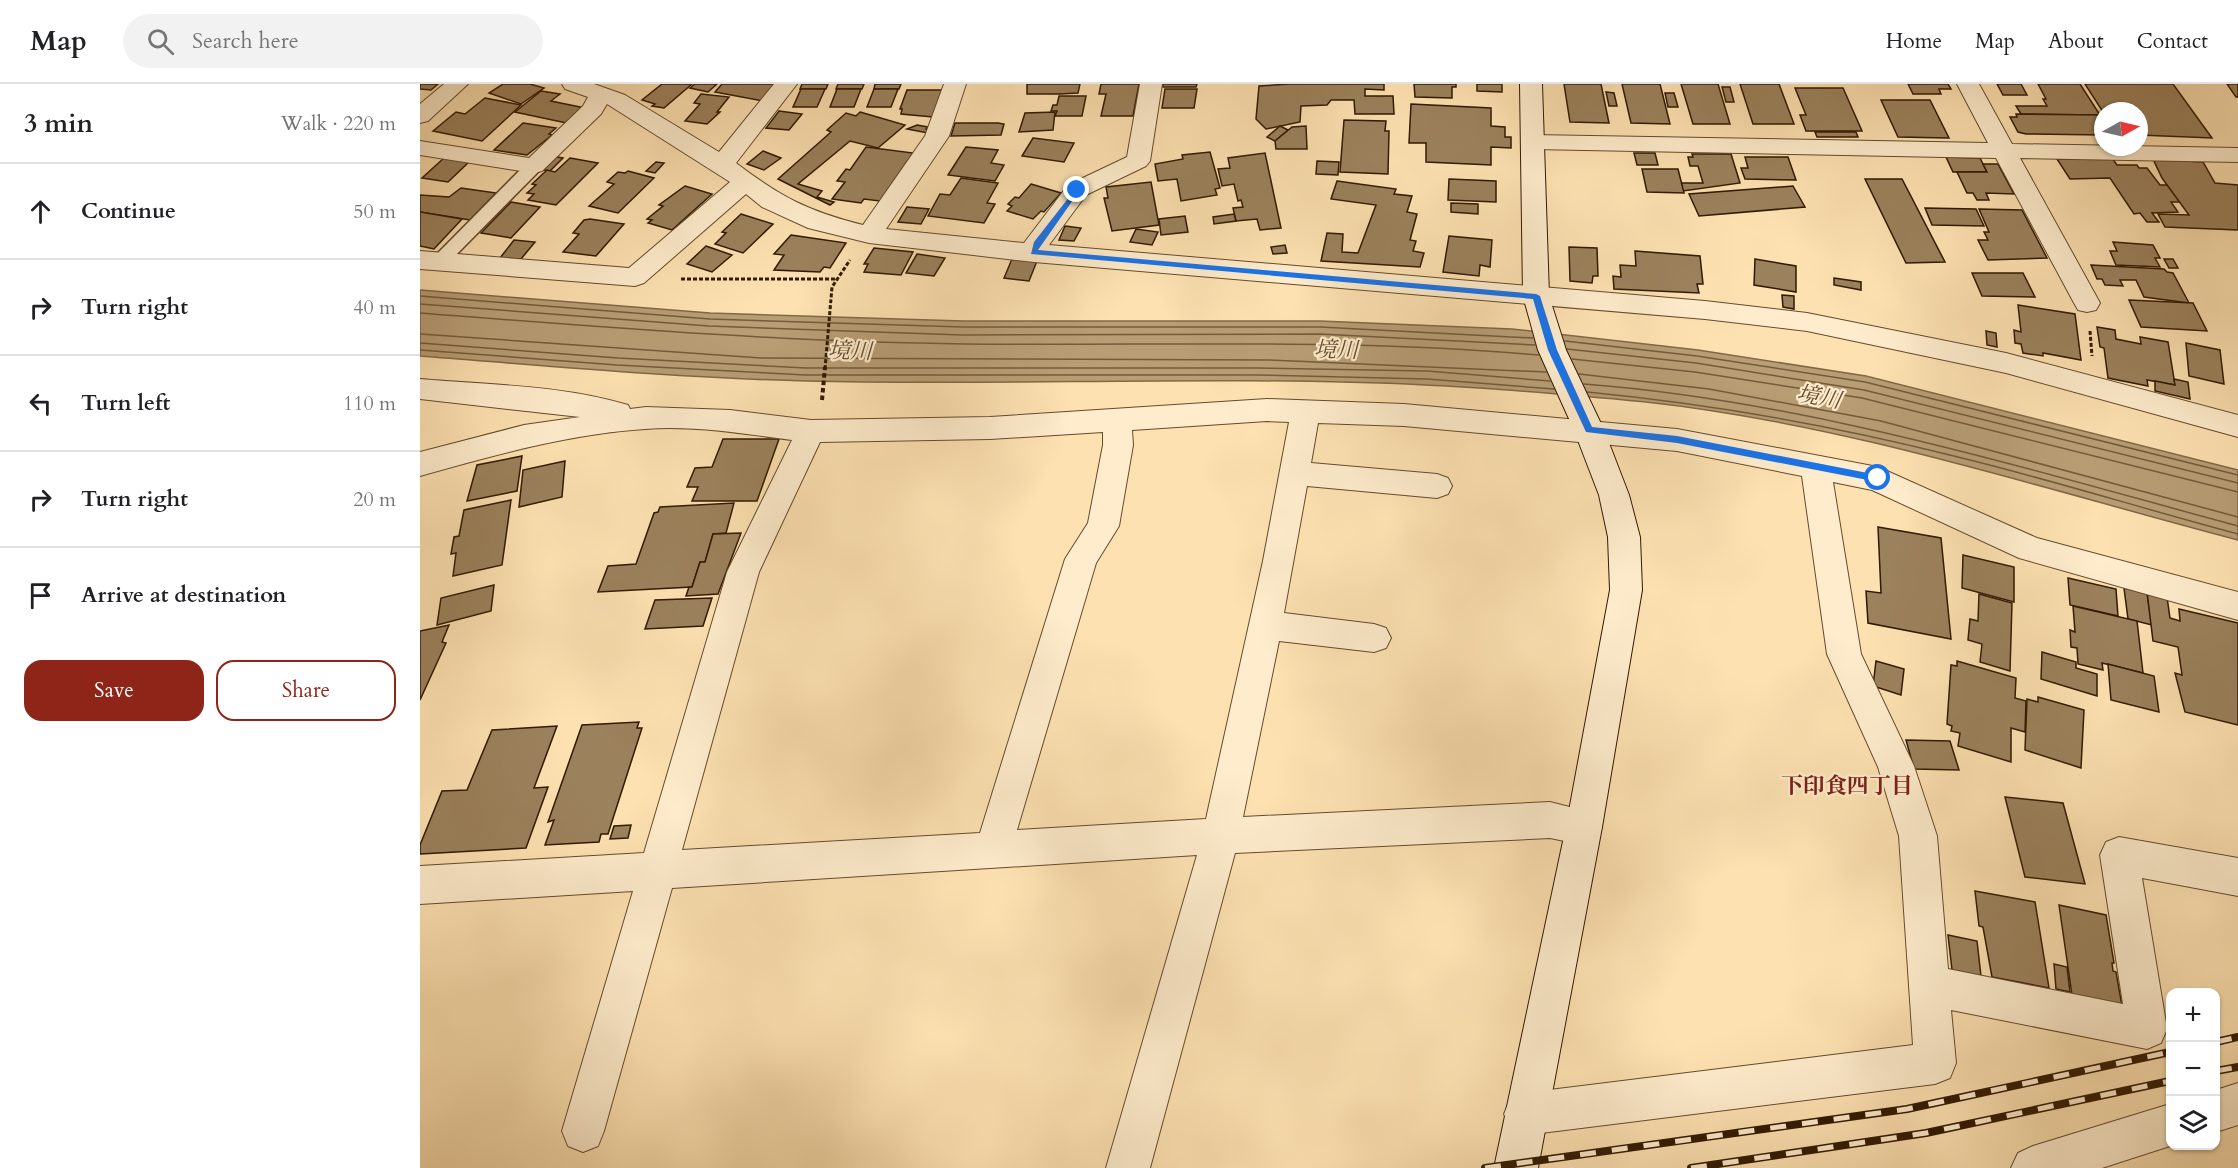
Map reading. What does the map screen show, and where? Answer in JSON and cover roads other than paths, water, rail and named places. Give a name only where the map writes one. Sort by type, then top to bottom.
[{"type":"street","points":[[420,116],[457,84]]},
{"type":"street","points":[[573,84],[617,100],[719,162],[771,201],[817,222],[869,235],[1540,309],[1705,310],[1807,322],[2006,363],[2238,426]]},
{"type":"street","points":[[719,162],[730,156],[786,84]]},
{"type":"street","points":[[869,235],[937,136],[955,84]]},
{"type":"street","points":[[1034,253],[1037,243],[1077,190],[1138,161],[1151,84]]},
{"type":"street","points":[[1516,1168],[1584,827],[1626,590],[1624,537],[1614,495],[1540,309],[1531,84]]},
{"type":"street","points":[[1968,84],[2087,303]]},
{"type":"street","points":[[420,148],[534,166],[593,109],[600,95]]},
{"type":"street","points":[[1533,142],[2238,155]]},
{"type":"street","points":[[430,261],[635,277],[732,190],[747,183]]},
{"type":"street","points":[[420,389],[563,403],[646,418],[730,421],[816,421],[990,428],[1117,422],[1267,410],[1585,423],[1878,478],[2030,549],[2238,606]]},
{"type":"street","points":[[1128,1168],[1221,836],[1266,625],[1305,412]]},
{"type":"street","points":[[420,464],[524,436],[646,418]]},
{"type":"street","points":[[583,1131],[656,869],[743,572],[816,421]]},
{"type":"street","points":[[993,850],[1081,559],[1103,526],[1118,445],[1117,422]]},
{"type":"street","points":[[1526,1114],[1935,1063],[1918,836],[1896,766],[1844,654],[1816,466]]},
{"type":"street","points":[[1295,473],[1437,486]]},
{"type":"street","points":[[1266,625],[1374,638]]},
{"type":"street","points":[[420,885],[1221,836],[1550,820],[1584,827]]},
{"type":"street","points":[[1931,986],[2147,1029],[2119,855],[2238,877]]},
{"type":"street","points":[[2220,1110],[2238,1104]]},
{"type":"street","points":[[2033,1168],[2166,1126]]},
{"type":"lane","points":[[430,261],[534,166]]},
{"type":"water","name":"境川","points":[[420,290],[710,313],[963,321],[1320,321],[1512,329],[1698,350],[1866,376],[2238,470],[2238,540],[1870,442],[1721,412],[1646,402],[1480,388],[1348,382],[807,381],[614,371],[420,356]]},
{"type":"railway","points":[[2220,1041],[2238,1037]]},
{"type":"railway","points":[[1485,1168],[1907,1109],[2166,1053]]},
{"type":"railway","points":[[2220,1070],[2238,1067]]},
{"type":"railway","points":[[1691,1168],[1926,1133],[2166,1082]]},
{"type":"district","name":"下印食四丁目","points":[[1847,786]]}]
